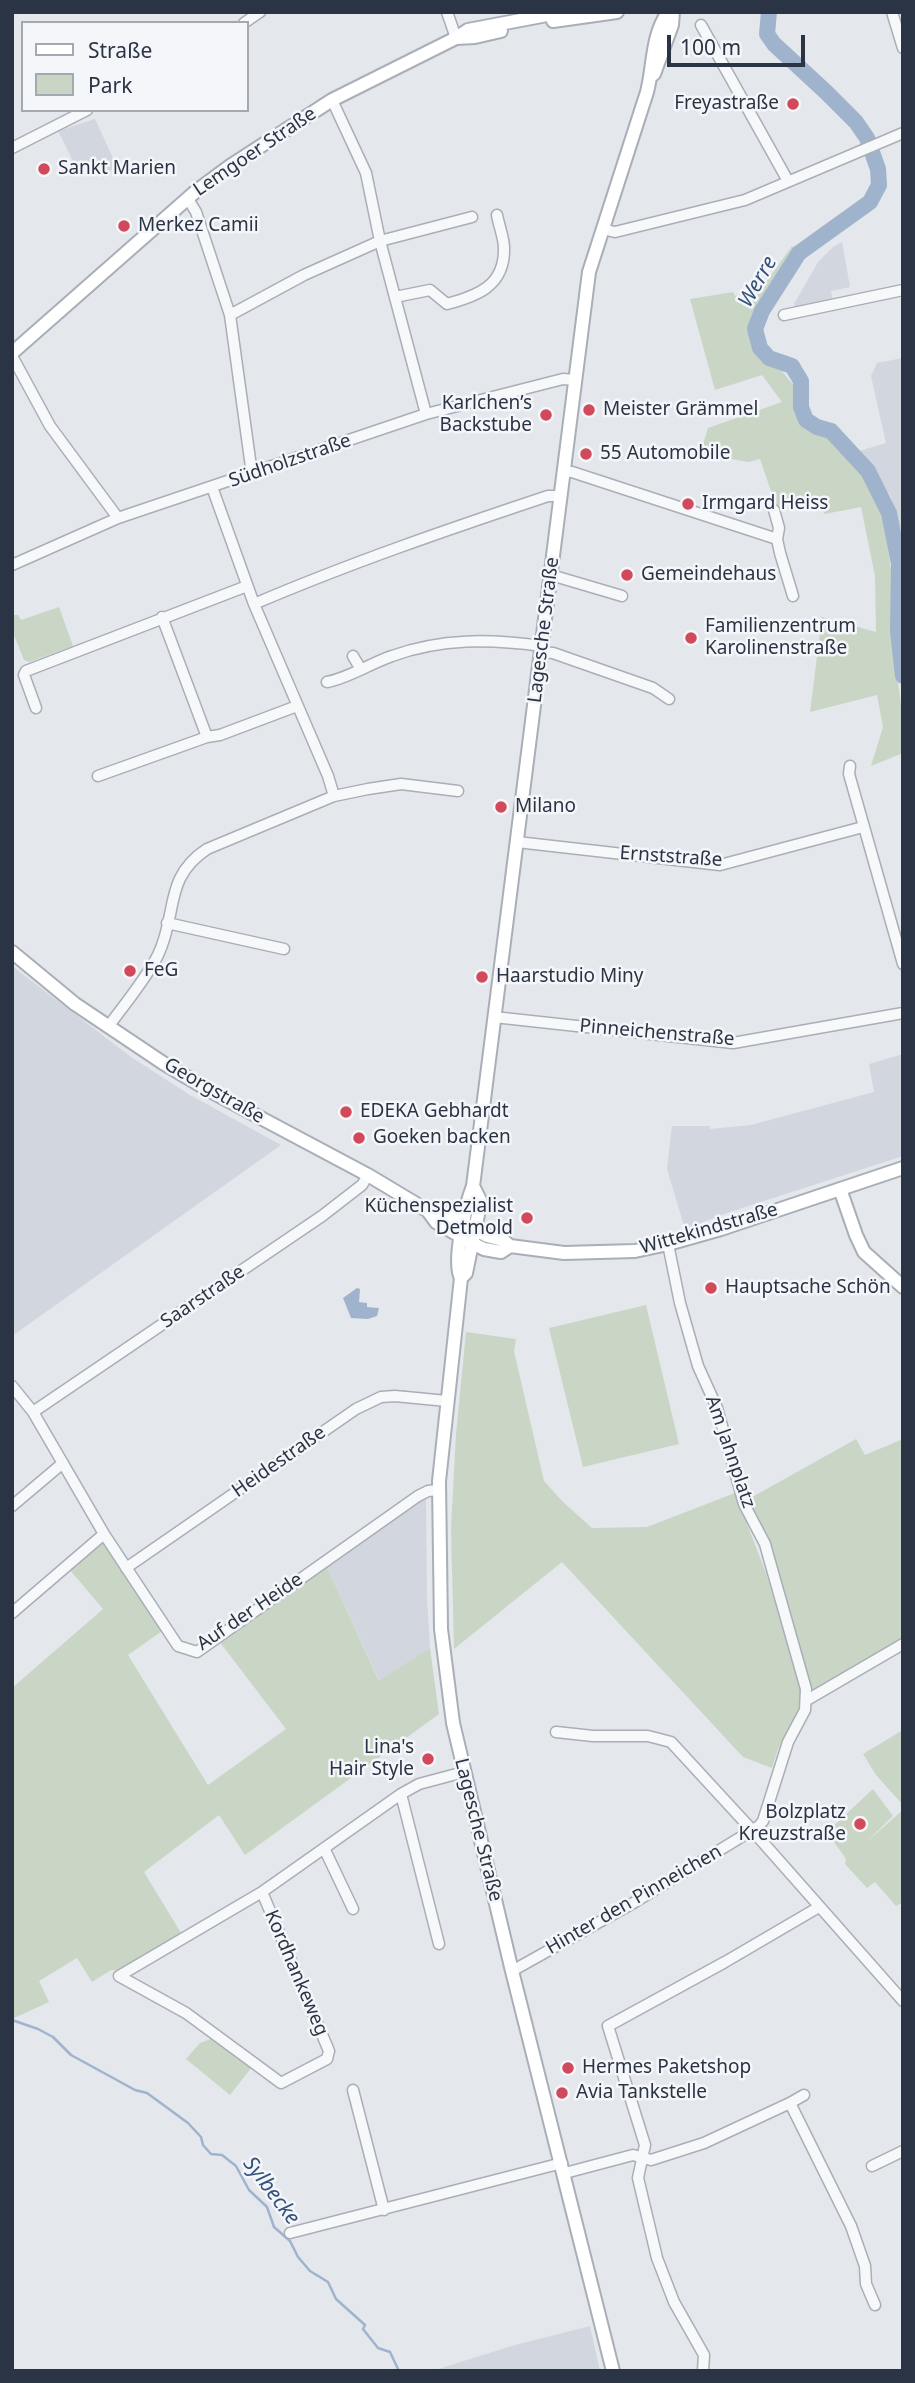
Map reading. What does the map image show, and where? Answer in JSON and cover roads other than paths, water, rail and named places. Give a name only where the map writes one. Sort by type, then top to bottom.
[{"type":"street","name":"Lemgoer Straße","points":[[12,354],[188,199],[239,159],[332,100],[473,28],[563,12]]},
{"type":"street","name":"Lemgoer Straße","points":[[456,38],[618,12]]},
{"type":"street","name":"Lagesche Straße","points":[[614,2371],[512,1971],[453,1723],[441,1629],[439,1490],[461,1278],[466,1273],[469,1198],[473,1186],[589,272],[650,81],[657,69],[672,25],[671,12]]},
{"type":"street","points":[[891,12],[903,48]]},
{"type":"street","points":[[445,13],[456,38]]},
{"type":"street","points":[[701,25],[788,181]]},
{"type":"street","points":[[332,100],[366,173],[380,241],[426,414]]},
{"type":"street","points":[[12,148],[82,112]]},
{"type":"street","points":[[602,229],[615,232],[746,200],[903,133]]},
{"type":"street","points":[[188,199],[196,212],[230,315],[252,474]]},
{"type":"street","points":[[395,297],[430,290],[447,304],[468,299],[490,288],[500,272],[504,248],[497,215]]},
{"type":"street","points":[[230,315],[304,275],[380,241],[472,217]]},
{"type":"street","points":[[785,315],[903,290]]},
{"type":"street","points":[[12,354],[50,426],[118,518]]},
{"type":"street","name":"Südholzstraße","points":[[12,565],[118,518],[426,414],[563,379],[575,380]]},
{"type":"street","points":[[563,471],[777,539]]},
{"type":"street","points":[[212,487],[254,604],[328,776],[334,796]]},
{"type":"street","points":[[254,604],[328,572],[403,545],[548,496],[560,496]]},
{"type":"street","points":[[774,510],[779,528],[777,539],[793,596]]},
{"type":"street","points":[[551,575],[622,596]]},
{"type":"street","points":[[36,708],[23,675],[26,671],[247,586]]},
{"type":"street","points":[[162,617],[207,737]]},
{"type":"street","points":[[327,682],[402,653],[446,642],[473,640],[542,649],[653,688],[669,699]]},
{"type":"street","points":[[353,656],[360,668]]},
{"type":"street","points":[[98,776],[297,706]]},
{"type":"street","points":[[850,766],[849,774],[863,827],[903,964]]},
{"type":"street","points":[[108,1027],[158,954],[179,878],[191,859],[207,849],[334,796],[401,784],[458,791]]},
{"type":"street","name":"Ernststraße","points":[[517,842],[720,865],[863,827]]},
{"type":"street","points":[[167,923],[284,949]]},
{"type":"street","name":"Georgstraße","points":[[12,952],[75,1004],[212,1092],[368,1175],[428,1211],[436,1222],[468,1233]]},
{"type":"street","name":"Pinneichenstraße","points":[[494,1017],[733,1043],[903,1013]]},
{"type":"street","name":"Wittekindstraße","points":[[468,1233],[484,1249],[501,1252],[510,1246],[564,1253],[635,1251],[730,1226],[903,1168]]},
{"type":"street","name":"Saarstraße","points":[[33,1412],[331,1209],[362,1185],[368,1175]]},
{"type":"street","points":[[840,1189],[864,1252],[903,1287]]},
{"type":"street","name":"Am Jahnplatz","points":[[668,1244],[680,1303],[698,1366],[717,1408],[744,1504],[765,1544],[807,1700]]},
{"type":"street","name":"Auf der Heide","points":[[12,1386],[33,1412],[104,1534],[178,1646],[197,1652],[418,1496],[439,1490]]},
{"type":"street","name":"Heidestraße","points":[[126,1568],[356,1409],[381,1397],[447,1401]]},
{"type":"street","points":[[12,1506],[63,1463]]},
{"type":"street","points":[[12,1613],[104,1534]]},
{"type":"street","points":[[807,1700],[903,1644]]},
{"type":"street","name":"Hinter den Pinneichen","points":[[512,1971],[635,1902],[763,1821],[785,1750],[805,1710],[807,1700]]},
{"type":"street","points":[[556,1732],[593,1736],[648,1736],[671,1742],[903,2001]]},
{"type":"street","points":[[262,1892],[401,1794],[419,1784],[464,1772]]},
{"type":"street","points":[[401,1794],[439,1944]]},
{"type":"street","points":[[324,1848],[353,1909]]},
{"type":"street","name":"Kordhankeweg","points":[[262,1892],[329,2051],[327,2059],[281,2083],[186,2013],[119,1976],[262,1892]]},
{"type":"street","points":[[703,2371],[704,2355],[674,2302],[657,2258],[638,2178],[645,2145],[608,2026],[819,1907]]},
{"type":"street","points":[[353,2090],[383,2210]]},
{"type":"street","points":[[290,2233],[564,2168],[633,2155],[651,2160],[704,2143],[804,2095]]},
{"type":"street","points":[[790,2103],[852,2226],[865,2266],[866,2284],[875,2305]]},
{"type":"street","points":[[872,2166],[903,2151]]},
{"type":"water","points":[[357,1288],[360,1289],[359,1302],[367,1303],[367,1307],[379,1308],[377,1316],[368,1319],[351,1318],[343,1298]]},
{"type":"waterway","name":"Werre","points":[[769,12],[767,34],[774,44],[856,122],[867,138],[878,169],[879,185],[870,202],[799,253],[762,311],[755,329],[760,348],[769,358],[792,366],[801,381],[801,407],[806,420],[831,431],[868,471],[889,513],[899,564],[898,631],[903,676]]},
{"type":"waterway","name":"Sylbecke","points":[[12,2020],[53,2037],[71,2055],[135,2090],[147,2093],[188,2123],[211,2154],[222,2155],[236,2166],[249,2190],[267,2207],[274,2227],[290,2241],[298,2257],[310,2271],[328,2282],[336,2299],[365,2325],[363,2329],[378,2348],[390,2352],[399,2371]]},
{"type":"place","name":"Freyastraße","points":[[793,104]]},
{"type":"place","name":"Sankt Marien","points":[[44,169]]},
{"type":"place","name":"Merkez Camii","points":[[124,226]]},
{"type":"place","name":"Meister Grämmel","points":[[589,410]]},
{"type":"place","name":"Karlchen’s Backstube","points":[[546,415]]},
{"type":"place","name":"55 Automobile","points":[[586,454]]},
{"type":"place","name":"Irmgard Heiss","points":[[688,504]]},
{"type":"place","name":"Gemeindehaus","points":[[627,575]]},
{"type":"place","name":"Familienzentrum Karolinenstraße","points":[[691,638]]},
{"type":"place","name":"Milano","points":[[501,807]]},
{"type":"place","name":"FeG","points":[[130,971]]},
{"type":"place","name":"Haarstudio Miny","points":[[482,977]]},
{"type":"place","name":"EDEKA Gebhardt","points":[[346,1112]]},
{"type":"place","name":"Goeken backen","points":[[359,1138]]},
{"type":"place","name":"Küchenspezialist Detmold","points":[[527,1218]]},
{"type":"place","name":"Hauptsache Schön","points":[[711,1288]]},
{"type":"place","name":"Lina's Hair Style","points":[[428,1759]]},
{"type":"place","name":"Bolzplatz Kreuzstraße","points":[[860,1824]]},
{"type":"place","name":"Hermes Paketshop","points":[[568,2068]]},
{"type":"place","name":"Avia Tankstelle","points":[[562,2093]]}]
